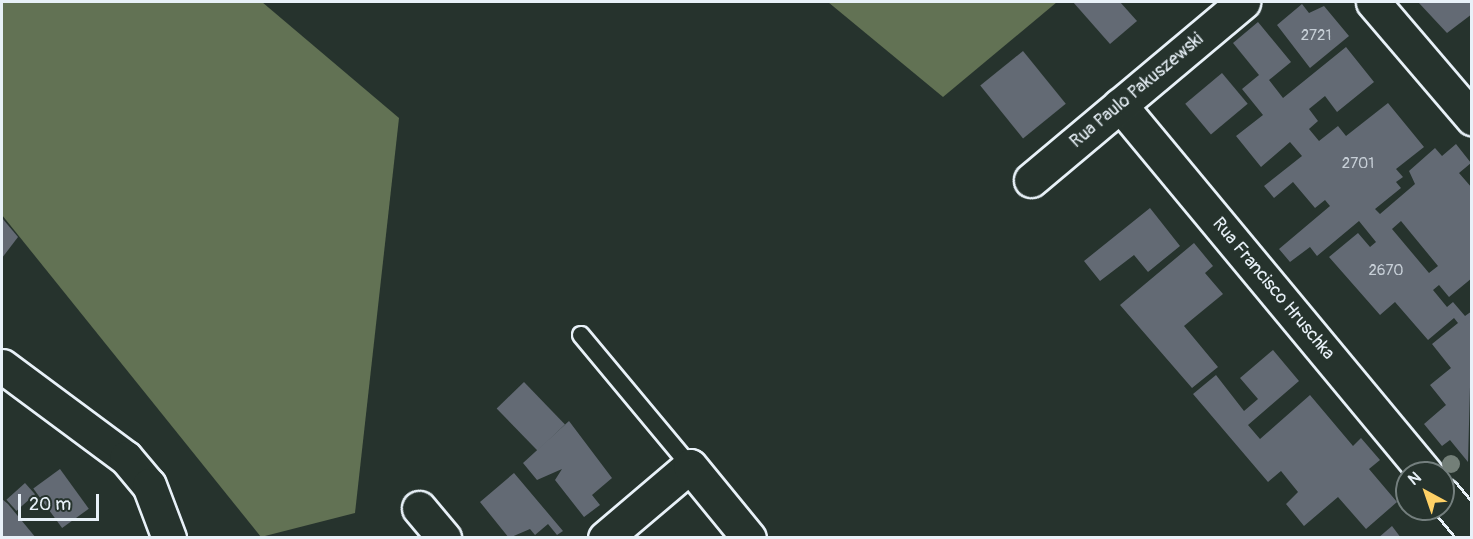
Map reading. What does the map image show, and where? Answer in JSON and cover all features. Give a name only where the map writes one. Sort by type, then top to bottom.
[{"type":"street","name":"Rua Paulo Pakuszewski","points":[[1031,180],[1243,2]]},
{"type":"street","points":[[1373,2],[1472,118]]},
{"type":"street","name":"Rua Francisco Hruschka","points":[[1120,105],[1415,461]]},
{"type":"street","points":[[2,366],[126,458],[149,485],[168,537]]},
{"type":"street","points":[[605,537],[690,466],[750,537]]},
{"type":"street","points":[[419,508],[444,537]]},
{"type":"street","points":[[1455,509],[1472,530]]},
{"type":"lane","points":[[581,335],[690,466]]},
{"type":"green space","points":[[2,2],[262,2],[399,118],[355,513],[261,537],[2,215]]},
{"type":"green space","points":[[828,2],[1057,2],[943,97]]},
{"type":"building","points":[[1073,2],[1120,2],[1137,21],[1110,44]]},
{"type":"building","points":[[1418,2],[1472,2],[1472,14],[1447,33]]},
{"type":"building","points":[[1302,4],[1309,13],[1324,6],[1349,36],[1310,68],[1277,25]]},
{"type":"building","points":[[1258,22],[1291,62],[1269,80],[1283,98],[1346,47],[1374,82],[1337,112],[1325,96],[1309,109],[1318,121],[1309,129],[1319,141],[1338,126],[1346,136],[1388,103],[1424,147],[1396,169],[1403,177],[1396,182],[1401,188],[1375,209],[1380,214],[1415,184],[1409,171],[1435,148],[1442,156],[1456,144],[1471,163],[1459,173],[1472,188],[1472,278],[1449,297],[1439,285],[1433,290],[1447,307],[1453,302],[1465,316],[1472,311],[1468,462],[1450,440],[1442,446],[1424,424],[1446,405],[1430,385],[1451,368],[1432,344],[1458,323],[1454,318],[1428,340],[1395,302],[1380,315],[1329,257],[1358,233],[1370,247],[1376,242],[1359,221],[1317,256],[1310,247],[1290,262],[1279,249],[1330,206],[1325,200],[1315,208],[1293,182],[1274,198],[1264,186],[1302,156],[1290,142],[1261,167],[1236,136],[1263,115],[1242,89],[1259,75],[1233,43]],"holes":[[[1401,221],[1438,266],[1429,273],[1392,229]]]},
{"type":"building","points":[[1023,51],[1066,104],[1023,138],[980,86]]},
{"type":"building","points":[[1222,73],[1248,104],[1211,134],[1185,104]]},
{"type":"building","points":[[1150,208],[1180,246],[1148,272],[1134,255],[1100,281],[1084,261]]},
{"type":"building","points":[[2,218],[18,237],[2,258]]},
{"type":"building","points":[[1194,243],[1213,266],[1205,273],[1223,294],[1184,326],[1218,367],[1192,388],[1120,305]]},
{"type":"building","points":[[1273,350],[1299,381],[1248,425],[1260,439],[1310,395],[1353,446],[1361,438],[1380,460],[1369,469],[1395,500],[1395,504],[1366,529],[1338,497],[1304,526],[1286,504],[1298,492],[1281,471],[1268,482],[1193,394],[1216,375],[1244,411],[1258,399],[1240,378]]},
{"type":"building","points":[[524,382],[565,424],[538,451],[497,408]]},
{"type":"building","points":[[569,421],[612,478],[592,495],[600,505],[584,517],[555,480],[562,469],[537,480],[523,463]]},
{"type":"building","points":[[60,469],[89,509],[62,528],[33,488]]},
{"type":"building","points":[[514,473],[563,531],[557,535],[548,524],[535,535],[530,529],[509,538],[480,502]]},
{"type":"building","points":[[25,483],[35,494],[16,511],[6,500]]},
{"type":"building","points":[[2,499],[8,504],[36,538],[2,538]]},
{"type":"building","points":[[1392,526],[1401,538],[1378,538]]}]
